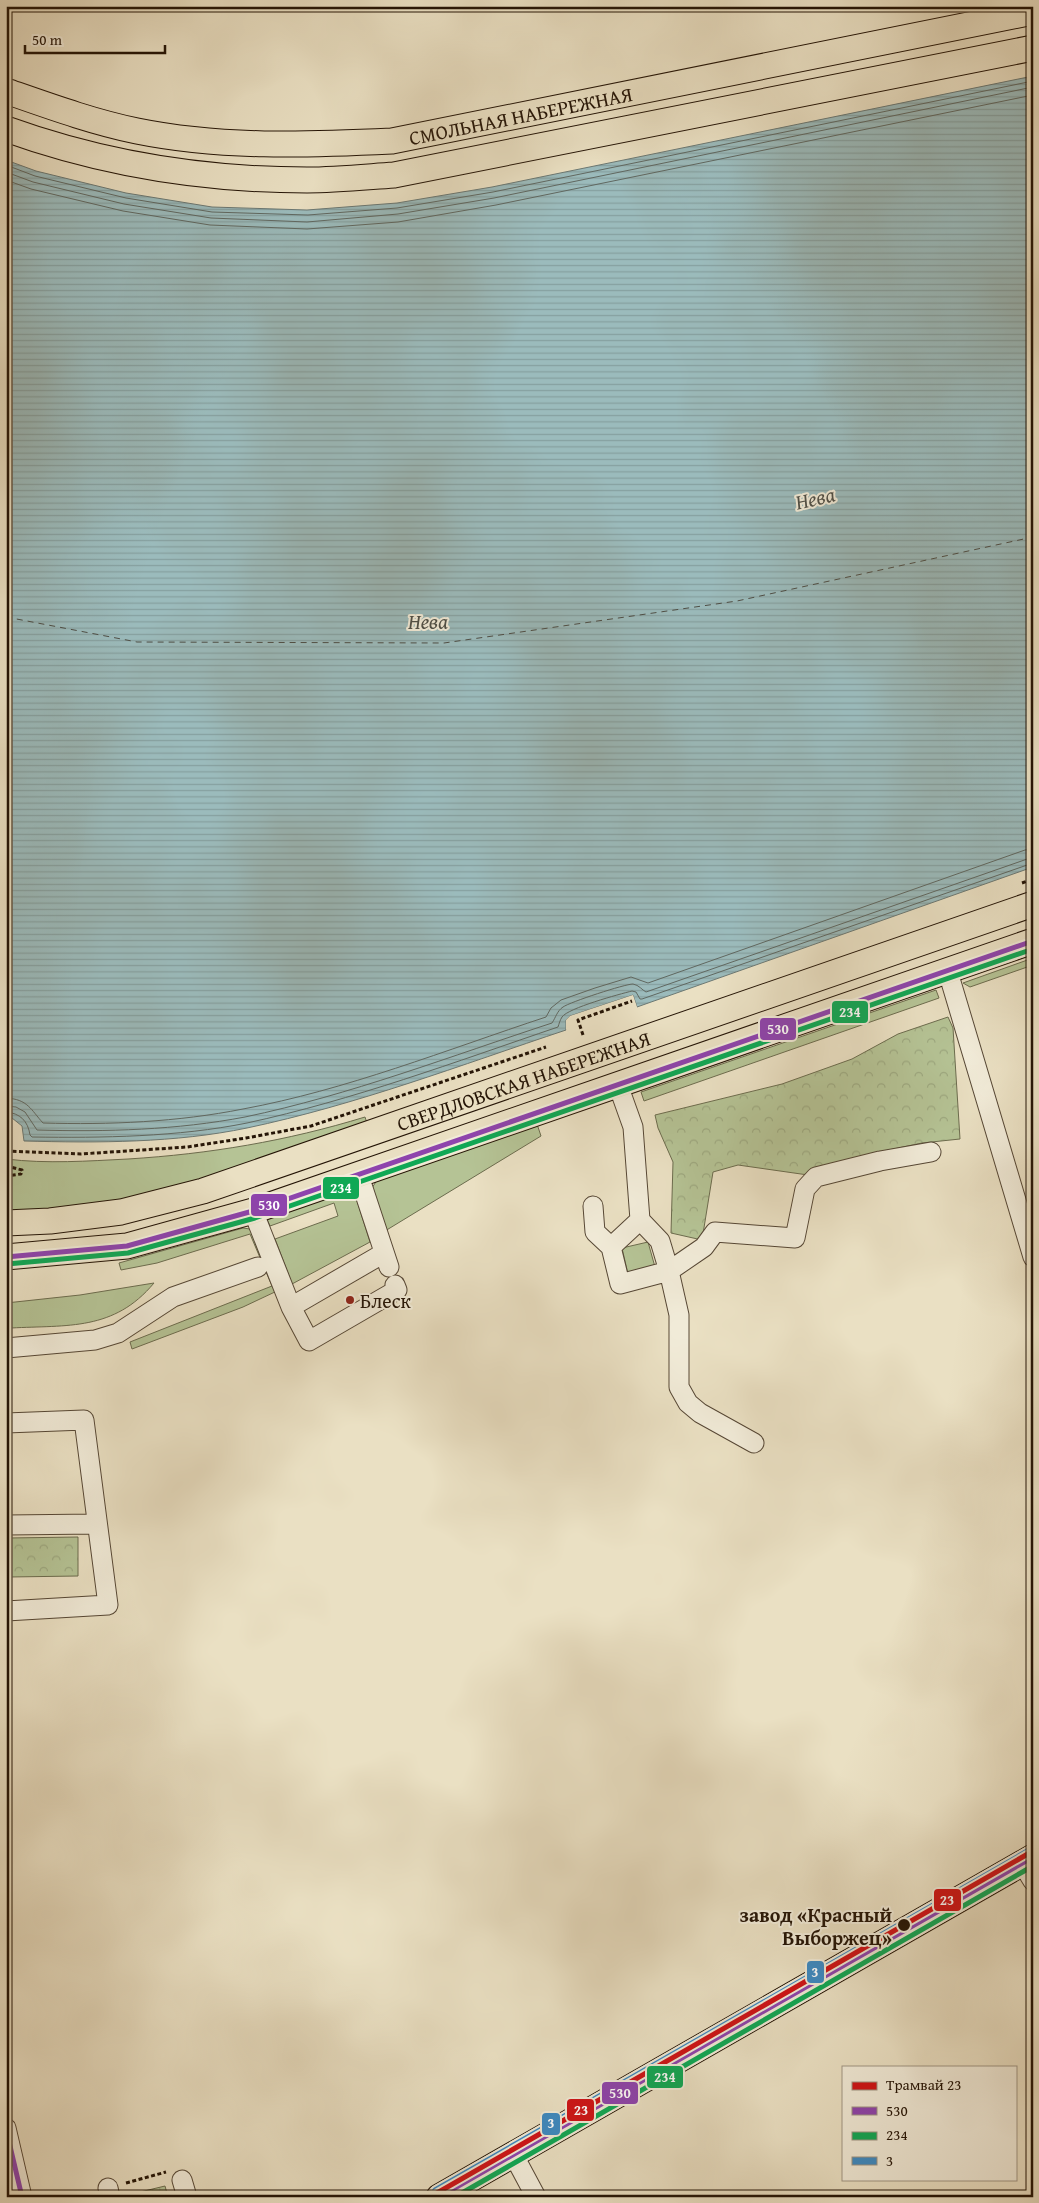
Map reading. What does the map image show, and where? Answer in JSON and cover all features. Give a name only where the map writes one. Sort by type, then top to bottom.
[{"type":"main road","name":"СМОЛЬНАЯ НАБЕРЕЖНАЯ","points":[[6,91],[56,109],[138,131],[218,142],[303,146],[392,141],[1033,12]]},
{"type":"main road","name":"СМОЛЬНАЯ НАБЕРЕЖНАЯ","points":[[6,129],[45,143],[132,165],[217,176],[308,180],[394,176],[1033,48]]},
{"type":"main road","name":"СВЕРДЛОВСКАЯ НАБЕРЕЖНАЯ","points":[[6,1223],[50,1221],[121,1212],[203,1191],[1033,904]]},
{"type":"main road","name":"СВЕРДЛОВСКАЯ НАБЕРЕЖНАЯ","points":[[6,1257],[127,1246],[253,1211],[358,1173],[948,972],[1033,941]]},
{"type":"main road","points":[[439,2197],[1029,1867]]},
{"type":"street","points":[[948,972],[1033,1257]]},
{"type":"street","points":[[618,1085],[633,1127],[640,1220],[660,1241],[669,1270],[679,1315],[680,1387],[688,1403],[700,1413],[754,1442]]},
{"type":"street","points":[[593,1206],[595,1232],[611,1247],[620,1284],[669,1270],[704,1247],[715,1232],[796,1238],[805,1189],[816,1177],[880,1161],[931,1152]]},
{"type":"street","points":[[292,1307],[386,1260],[358,1173]]},
{"type":"street","points":[[253,1211],[292,1307],[309,1341],[397,1290],[395,1285]]},
{"type":"street","points":[[611,1247],[640,1220]]},
{"type":"street","points":[[6,1348],[95,1340],[110,1336],[139,1321],[173,1297],[258,1267]]},
{"type":"street","points":[[6,1423],[84,1420],[108,1605],[6,1611]]},
{"type":"street","points":[[6,1525],[96,1524]]},
{"type":"street","points":[[6,2128],[22,2197]]},
{"type":"street","points":[[514,2154],[536,2197]]},
{"type":"path","points":[[1014,886],[1033,879]]},
{"type":"path","points":[[583,1035],[578,1020],[632,1002]]},
{"type":"path","points":[[574,1038],[592,1032]]},
{"type":"path","points":[[6,1151],[91,1153],[187,1147],[311,1126],[556,1044]]},
{"type":"path","points":[[6,1166],[22,1170],[21,1174],[6,1176]]},
{"type":"path","points":[[109,2192],[167,2172],[170,2184],[184,2188]]},
{"type":"green space","points":[[1033,958],[1033,965],[970,987],[963,983]]},
{"type":"green space","points":[[936,990],[939,998],[644,1101],[641,1092]]},
{"type":"green space","points":[[948,1017],[953,1028],[960,1139],[922,1143],[884,1151],[808,1175],[738,1165],[713,1172],[702,1240],[671,1233],[673,1162],[658,1128],[655,1115],[782,1084],[852,1059],[898,1034]]},
{"type":"green space","points":[[365,1117],[368,1126],[196,1182],[89,1207],[6,1212],[6,1159],[52,1162],[188,1154],[277,1140]]},
{"type":"green space","points":[[537,1124],[541,1136],[385,1231],[372,1188],[377,1180]]},
{"type":"green space","points":[[353,1188],[370,1242],[292,1284],[275,1239],[338,1216],[334,1203],[270,1226],[267,1219]]},
{"type":"green space","points":[[243,1228],[250,1229],[277,1291],[243,1307],[132,1349],[130,1342],[272,1286],[250,1234],[157,1263],[121,1270],[119,1263]]},
{"type":"green space","points":[[648,1242],[655,1267],[628,1274],[622,1248]]},
{"type":"green space","points":[[154,1283],[139,1299],[123,1310],[106,1318],[71,1325],[6,1327],[6,1303],[80,1295]]},
{"type":"green space","points":[[78,1537],[78,1576],[9,1577],[8,1538]]},
{"type":"green space","points":[[165,2186],[168,2197],[141,2197],[140,2192]]},
{"type":"water","name":"Нева","points":[[1033,76],[1033,867],[637,1007],[633,995],[570,1016],[566,1020],[566,1030],[408,1084],[288,1119],[192,1137],[108,1142],[24,1141],[22,1126],[12,1118],[6,1117],[6,160],[36,171],[126,193],[212,207],[307,210],[397,203],[492,187]]},
{"type":"pier","points":[[633,995],[637,1007],[635,1007],[631,998],[571,1019],[566,1030],[566,1020],[570,1016]]},
{"type":"ferry route","points":[[6,617],[137,642],[444,643],[737,601],[1033,537]]},
{"type":"tram line","name":"23","points":[[430,2197],[1033,1851]]},
{"type":"transit line","name":"530","points":[[6,1257],[127,1246],[253,1211],[1033,941]]},
{"type":"transit line","name":"234","points":[[7,1264],[128,1253],[255,1218],[1033,949]]},
{"type":"transit line","name":"3","points":[[435,2190],[1029,1850]]},
{"type":"transit line","name":"530","points":[[439,2197],[1033,1857]]},
{"type":"transit line","name":"234","points":[[455,2197],[1033,1866]]},
{"type":"transit line","name":"530","points":[[6,2129],[22,2197]]},
{"type":"place","name":"Блеск","points":[[350,1300]]},
{"type":"place","name":"завод «Красный Выборжец»","points":[[904,1925]]}]
